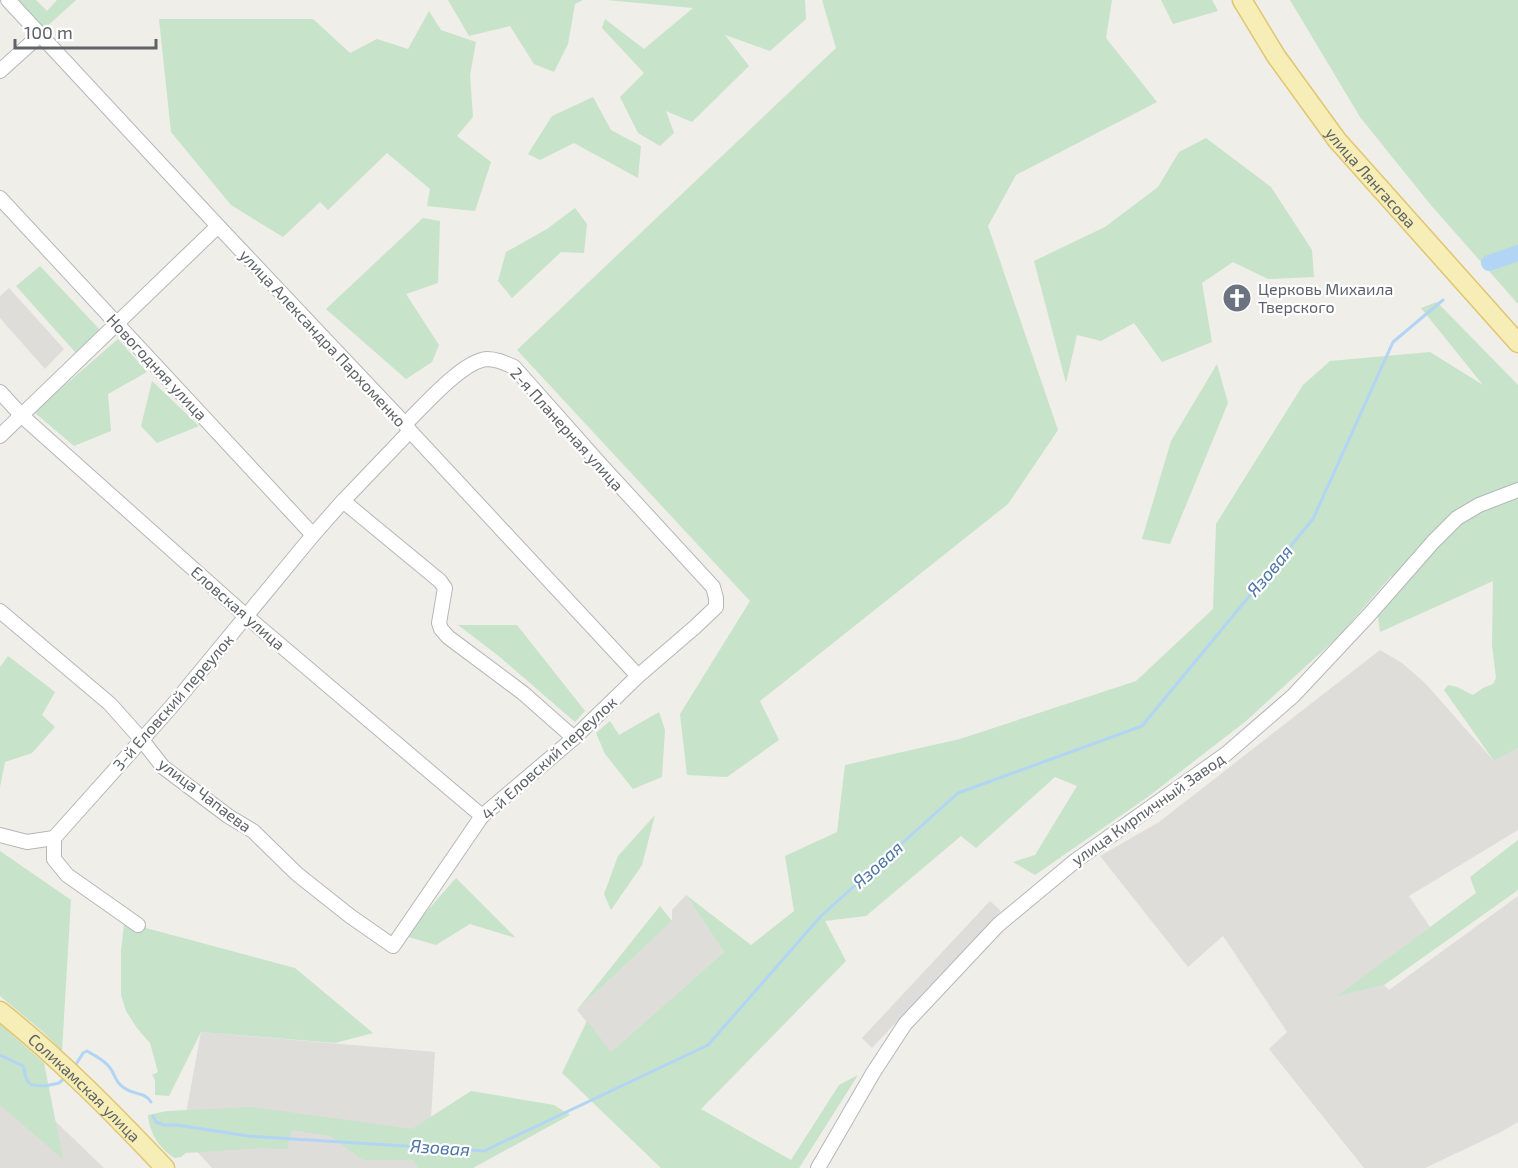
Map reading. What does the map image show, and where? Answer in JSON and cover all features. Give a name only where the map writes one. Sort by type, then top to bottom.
[{"type":"main road","name":"улица Лянгасова","points":[[1242,0],[1276,56],[1337,141],[1518,343]]},
{"type":"main road","name":"Соликамская улица","points":[[0,1011],[93,1094],[165,1168]]},
{"type":"street","name":"улица Александра Пархоменко","points":[[8,0],[638,676]]},
{"type":"street","points":[[0,72],[41,34]]},
{"type":"street","name":"Новогодняя улица","points":[[0,198],[313,535]]},
{"type":"street","points":[[0,436],[218,226]]},
{"type":"street","name":"2-я Планерная улица","points":[[408,428],[446,384],[471,364],[484,359],[498,360],[514,367],[713,587]]},
{"type":"street","name":"Еловская улица","points":[[0,392],[22,416],[246,616],[482,816]]},
{"type":"street","name":"3-й Еловский переулок","points":[[54,838],[172,706],[313,535],[408,428]]},
{"type":"street","name":"улица Кирпичный Завод","points":[[818,1168],[873,1073],[905,1024],[998,925],[1075,861],[1226,754],[1293,696],[1457,518],[1479,505],[1518,490]]},
{"type":"street","points":[[343,501],[440,581],[445,588],[439,623],[448,637],[523,693],[574,738]]},
{"type":"street","name":"4-й Еловский переулок","points":[[393,946],[482,816],[574,738],[638,676],[696,627],[716,607],[713,587]]},
{"type":"street","name":"улица Чапаева","points":[[0,611],[110,704],[163,767],[214,806],[253,831],[297,873],[350,916],[393,946]]},
{"type":"street","points":[[0,835],[27,842],[54,838],[54,859],[67,875],[138,925]]},
{"type":"shaded area","points":[[9,288],[64,349],[45,369],[0,318],[0,296]]},
{"type":"shaded area","points":[[1380,650],[1402,663],[1425,683],[1494,761],[1518,748],[1518,830],[1409,896],[1430,927],[1339,995],[1384,985],[1389,990],[1518,896],[1518,1122],[1425,1168],[1364,1168],[1269,1049],[1287,1032],[1223,936],[1188,967],[1100,856],[1159,822]]},
{"type":"shaded area","points":[[686,895],[724,952],[611,1052],[577,1010],[672,921],[672,910]]},
{"type":"shaded area","points":[[990,901],[1001,911],[872,1048],[862,1038]]},
{"type":"shaded area","points":[[201,1032],[435,1052],[428,1168],[212,1168],[182,1135]]},
{"type":"shaded area","points":[[0,1068],[104,1168],[0,1168]]},
{"type":"green space","points":[[14,0],[36,0],[47,11],[57,0],[76,0],[43,30]]},
{"type":"green space","points":[[448,0],[583,0],[575,4],[568,44],[554,72],[534,64],[510,26],[469,36]]},
{"type":"green space","points":[[606,0],[805,0],[806,19],[770,51],[725,35],[749,66],[692,122],[666,111],[674,133],[660,146],[638,133],[620,97],[644,73],[602,28],[605,19],[644,49],[693,8]]},
{"type":"green space","points":[[822,0],[1112,0],[1106,38],[1157,102],[1016,175],[988,226],[1058,430],[1008,504],[760,701],[779,740],[727,777],[687,775],[680,714],[750,601],[517,350],[836,48]]},
{"type":"green space","points":[[1161,0],[1212,0],[1218,11],[1173,24]]},
{"type":"green space","points":[[1290,0],[1518,0],[1518,304],[1430,204],[1360,117]]},
{"type":"green space","points":[[429,11],[441,30],[476,42],[470,75],[473,117],[457,136],[491,162],[475,211],[427,206],[430,189],[387,153],[328,210],[320,202],[283,237],[231,205],[171,132],[159,19],[313,19],[350,53],[377,39],[408,49]]},
{"type":"green space","points":[[593,97],[611,130],[641,146],[638,178],[574,143],[540,160],[528,154],[552,116]]},
{"type":"green space","points":[[1206,138],[1271,187],[1312,250],[1314,277],[1268,279],[1233,262],[1202,283],[1212,342],[1162,362],[1134,323],[1101,341],[1077,335],[1066,383],[1034,261],[1105,227],[1158,187],[1179,152]]},
{"type":"green space","points":[[575,208],[587,224],[584,253],[561,252],[512,298],[498,281],[506,252],[547,229]]},
{"type":"green space","points":[[423,218],[440,221],[438,283],[406,294],[439,345],[432,362],[406,379],[326,309]]},
{"type":"green space","points":[[40,266],[100,330],[76,353],[16,286]]},
{"type":"green space","points":[[1437,302],[1518,385],[1518,748],[1494,761],[1444,690],[1448,685],[1473,695],[1493,684],[1496,678],[1492,645],[1493,581],[1380,632],[1378,616],[1392,575],[1339,636],[1246,721],[1149,796],[1035,875],[1013,862],[1035,855],[1077,786],[1055,777],[976,848],[961,836],[866,916],[825,921],[846,961],[701,1109],[791,1160],[839,1085],[858,1075],[799,1168],[661,1168],[562,1073],[587,1021],[611,1052],[724,952],[686,895],[751,945],[794,911],[785,856],[837,832],[845,765],[960,739],[1136,681],[1213,609],[1216,524],[1303,385],[1330,361],[1430,352],[1483,385],[1421,308]]},
{"type":"green space","points":[[118,339],[147,372],[108,394],[111,431],[74,446],[34,412]]},
{"type":"green space","points":[[1217,364],[1228,403],[1170,544],[1142,539],[1171,441]]},
{"type":"green space","points":[[152,381],[199,426],[157,443],[141,426]]},
{"type":"green space","points":[[458,625],[517,625],[585,711],[575,722],[500,657]]},
{"type":"green space","points":[[8,656],[55,692],[42,715],[55,727],[32,753],[5,762],[0,787],[0,667]]},
{"type":"green space","points":[[659,712],[665,730],[662,777],[633,789],[605,754],[596,733],[610,721],[619,735]]},
{"type":"green space","points":[[655,815],[642,865],[611,910],[604,894],[618,856]]},
{"type":"green space","points":[[1518,840],[1518,890],[1384,985],[1337,996],[1476,893],[1470,877]]},
{"type":"green space","points":[[0,851],[71,900],[62,1051],[0,996]]},
{"type":"green space","points":[[456,878],[516,938],[470,924],[436,945],[405,936]]},
{"type":"green space","points":[[660,906],[672,921],[577,1010]]},
{"type":"green space","points":[[124,925],[142,927],[295,968],[373,1033],[335,1043],[201,1032],[169,1096],[155,1095],[155,1080],[152,1075],[158,1072],[150,1043],[126,1011],[121,995],[121,951]]},
{"type":"green space","points":[[0,1024],[44,1063],[63,1159],[0,1105]]},
{"type":"green space","points":[[471,1091],[554,1105],[570,1115],[473,1168],[418,1168],[413,1160],[363,1160],[330,1136],[292,1130],[287,1149],[262,1148],[186,1153],[175,1158],[156,1140],[148,1115],[167,1111],[253,1107],[412,1129]]},
{"type":"waterway","name":"Язовая","points":[[1489,263],[1518,253]]},
{"type":"waterway","name":"Язовая","points":[[153,1116],[156,1122],[164,1125],[248,1136],[484,1151],[708,1045],[821,916],[958,793],[1142,726],[1313,519],[1393,342],[1443,300]]},
{"type":"waterway","name":"Язовая","points":[[75,1066],[83,1053],[87,1051],[108,1065],[120,1085],[145,1096],[151,1102]]},
{"type":"waterway","name":"Язовая","points":[[0,1055],[23,1066],[26,1078],[33,1085],[59,1083],[67,1076]]},
{"type":"place","name":"Церковь Михаила Тверского","points":[[1237,298]]}]
